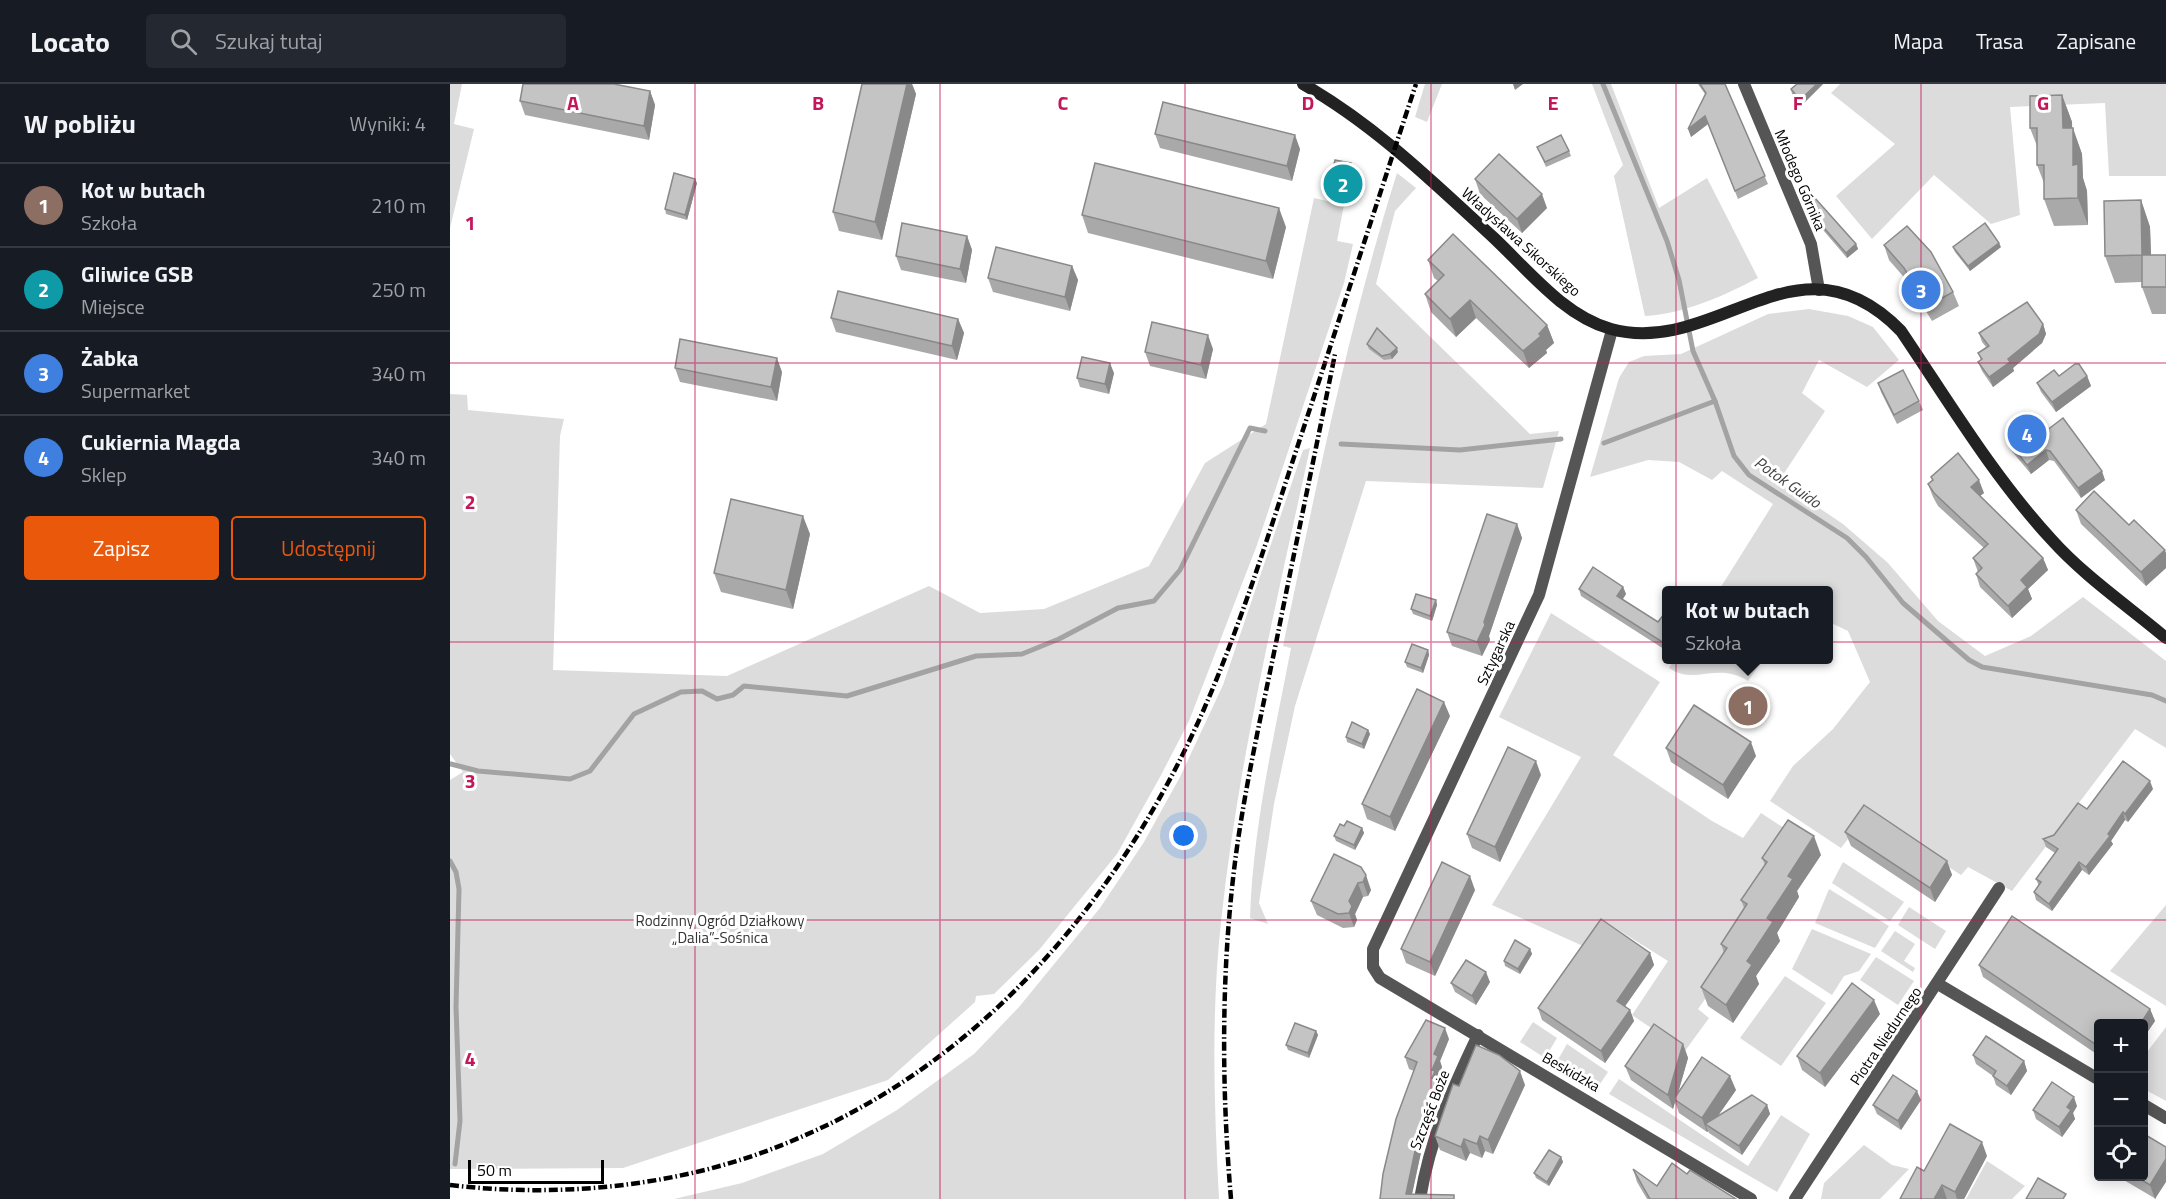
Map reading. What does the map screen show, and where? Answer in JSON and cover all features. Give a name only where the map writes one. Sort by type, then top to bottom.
[{"type":"street","name":"Władysława Sikorskiego","points":[[1303,84],[1343,107],[1395,147],[1554,294],[1584,318],[1612,330],[1646,334],[1671,332],[1768,296],[1819,290],[1854,296],[1882,312],[1901,331],[1998,476],[2027,513],[2061,549],[2166,638]]},
{"type":"street","name":"Młodego Górnika","points":[[1744,84],[1811,244],[1819,290]]},
{"type":"street","name":"Sztygarska","points":[[1375,973],[1372,960],[1374,949],[1539,595],[1612,330]]},
{"type":"street","name":"Piotra Niedurnego","points":[[1796,1199],[1999,888]]},
{"type":"street","name":"Beskidzka","points":[[1375,973],[1733,1194],[1751,1199]]},
{"type":"street","points":[[1938,984],[2094,1077]]},
{"type":"street","name":"Szczęść Boże","points":[[1420,1199],[1435,1133],[1446,1101],[1478,1035]]},
{"type":"street","points":[[2148,1107],[2166,1118]]},
{"type":"green space","points":[[450,84],[462,84],[454,124],[474,129],[450,228]]},
{"type":"green space","points":[[1425,84],[1442,84],[1427,122],[1415,117]]},
{"type":"green space","points":[[1592,84],[1611,84],[1659,208],[1707,178],[1758,278],[1689,308],[1645,316],[1614,176],[1623,165]]},
{"type":"green space","points":[[1840,84],[2166,84],[2166,176],[2109,176],[2105,103],[2010,107],[2020,215],[1991,224],[1934,175],[1872,239],[1836,196],[1895,144],[1831,93]]},
{"type":"green space","points":[[1397,173],[1416,188],[1395,211],[1376,284],[1530,434],[1559,431],[1543,488],[1366,481],[1295,706],[1274,804],[1259,903],[1268,924],[1250,918],[1260,816],[1291,648],[1283,646],[1348,349]]},
{"type":"green space","name":"Rodzinny Ogród Działkowy „Dalia”-Sośnica","points":[[1314,198],[1344,205],[1337,241],[1353,244],[1344,283],[1257,545],[1189,721],[1160,777],[1117,854],[1039,950],[994,994],[976,996],[975,1002],[888,1080],[623,1168],[450,1169],[450,780],[463,772],[450,754],[450,394],[467,395],[468,410],[564,419],[560,436],[553,670],[727,676],[929,586],[980,613],[1044,609],[1149,566],[1205,463],[1266,424]]},
{"type":"green space","points":[[1809,309],[1848,316],[1873,327],[1899,360],[1867,387],[1819,360],[1802,393],[1825,411],[1779,481],[1843,524],[1888,563],[1938,621],[1985,656],[2031,636],[2083,597],[2166,661],[2166,748],[2135,729],[2012,891],[1968,867],[1961,875],[1867,814],[1841,848],[1770,801],[1793,766],[1833,729],[1870,682],[1848,631],[1833,624],[1833,586],[1722,586],[1773,504],[1722,471],[1712,480],[1679,462],[1648,460],[1590,477],[1619,378],[1629,362],[1644,356],[1681,354],[1768,314]]},
{"type":"green space","points":[[1310,448],[1271,625],[1228,862],[1218,956],[1214,1060],[1219,1199],[674,1199],[742,1183],[823,1154],[897,1110],[974,1054],[1019,1007],[1100,908],[1144,842],[1180,777],[1223,685],[1303,450]]},
{"type":"green space","points":[[1551,613],[1660,682],[1613,755],[1712,821],[1743,838],[1761,813],[1787,830],[1727,968],[1698,1009],[1709,1018],[1685,1051],[1632,1015],[1668,961],[1601,919],[1583,946],[1492,905],[1581,757],[1499,717]]},
{"type":"green space","points":[[1672,664],[1760,664],[1748,681],[1737,675],[1726,673],[1688,675],[1669,668]]},
{"type":"green space","points":[[1843,862],[1904,902],[1890,921],[1832,883]]},
{"type":"green space","points":[[1829,889],[1889,926],[1875,948],[1815,923]]},
{"type":"green space","points":[[2166,905],[2166,1006],[2110,971]]},
{"type":"green space","points":[[1909,907],[1946,931],[1935,949],[1898,925]]},
{"type":"green space","points":[[1812,929],[1871,954],[1859,971],[1844,976],[1832,995],[1792,969]]},
{"type":"green space","points":[[1895,931],[1915,944],[1904,961],[1915,968],[1913,972],[1881,951]]},
{"type":"green space","points":[[1876,957],[1914,981],[1898,1005],[1860,980]]},
{"type":"green space","points":[[1785,976],[1826,1003],[1781,1066],[1740,1038]]},
{"type":"green space","points":[[1533,1022],[1557,1038],[1545,1058],[1520,1042]]},
{"type":"green space","points":[[2166,1027],[2166,1101],[2148,1091],[2148,1051]]},
{"type":"green space","points":[[1567,1044],[1608,1072],[1598,1087],[1556,1063]]},
{"type":"green space","points":[[1619,1079],[1748,1166],[1781,1115],[1810,1134],[1777,1192],[1609,1094]]},
{"type":"green space","points":[[1864,1145],[1892,1165],[1909,1169],[1880,1199],[1821,1199],[1824,1183]]},
{"type":"green space","points":[[1987,1161],[2025,1186],[2012,1199],[1966,1199]]},
{"type":"building","points":[[523,84],[614,84],[650,91],[644,126],[520,101]]},
{"type":"building","points":[[862,84],[907,84],[875,222],[833,212]]},
{"type":"building","points":[[1700,84],[1725,84],[1765,176],[1735,191],[1705,116],[1688,129],[1706,93]]},
{"type":"building","points":[[1797,84],[1817,84],[1800,100],[1791,89]]},
{"type":"building","points":[[2062,95],[2063,128],[2073,128],[2073,165],[2078,164],[2078,198],[2044,199],[2044,165],[2037,165],[2037,128],[2030,128],[2030,96]]},
{"type":"building","points":[[1163,102],[1295,135],[1287,166],[1155,134]]},
{"type":"building","points":[[1561,135],[1569,151],[1545,162],[1537,147]]},
{"type":"building","points":[[1499,154],[1542,194],[1517,219],[1475,179]]},
{"type":"building","points":[[1335,160],[1351,163],[1345,188],[1329,185]]},
{"type":"building","points":[[1095,163],[1279,208],[1266,261],[1082,215]]},
{"type":"building","points":[[674,173],[695,179],[685,215],[665,209]]},
{"type":"building","points":[[1814,197],[1856,244],[1846,253],[1804,205]]},
{"type":"building","points":[[2141,200],[2142,255],[2105,256],[2104,201]]},
{"type":"building","points":[[902,223],[967,236],[960,269],[896,256]]},
{"type":"building","points":[[1985,223],[1999,243],[1968,266],[1953,247]]},
{"type":"building","points":[[1907,226],[1931,252],[1953,292],[1926,307],[1904,268],[1884,245]]},
{"type":"building","points":[[1453,234],[1547,325],[1539,334],[1541,336],[1523,351],[1470,300],[1450,319],[1425,294],[1444,275],[1428,260]]},
{"type":"building","points":[[996,247],[1072,266],[1065,297],[988,278]]},
{"type":"building","points":[[2142,255],[2166,255],[2166,287],[2142,287]]},
{"type":"building","points":[[838,291],[958,319],[952,346],[831,318]]},
{"type":"building","points":[[2027,302],[2043,324],[2039,334],[2008,359],[2010,362],[1989,377],[1978,362],[1982,359],[1978,353],[1989,346],[1979,333]]},
{"type":"building","points":[[1152,322],[1208,335],[1201,365],[1145,352]]},
{"type":"building","points":[[1377,328],[1397,348],[1390,354],[1382,356],[1367,344]]},
{"type":"building","points":[[680,339],[777,358],[771,387],[675,368]]},
{"type":"building","points":[[1082,357],[1110,363],[1105,384],[1077,378]]},
{"type":"building","points":[[2075,364],[2079,364],[2087,376],[2052,402],[2037,383],[2054,370],[2059,376]]},
{"type":"building","points":[[1903,370],[1919,401],[1894,415],[1878,383]]},
{"type":"building","points":[[2063,418],[2102,471],[2078,488],[2050,451],[2046,450],[2027,465],[2007,440],[2027,424],[2038,437]]},
{"type":"building","points":[[1958,453],[1979,480],[1971,487],[2043,558],[2021,580],[2027,587],[2008,606],[1976,574],[1982,568],[1973,558],[1988,544],[1934,493],[1928,484],[1933,480],[1931,477]]},
{"type":"building","points":[[2094,491],[2129,525],[2134,520],[2165,550],[2141,572],[2076,510]]},
{"type":"building","points":[[731,499],[803,516],[786,590],[714,573]]},
{"type":"building","points":[[1487,514],[1517,524],[1484,622],[1485,625],[1477,642],[1447,632]]},
{"type":"building","points":[[1593,567],[1623,587],[1617,596],[1658,622],[1662,617],[1662,642],[1579,589]]},
{"type":"building","points":[[1416,594],[1436,600],[1430,616],[1411,609]]},
{"type":"building","points":[[1412,644],[1428,650],[1421,668],[1405,662]]},
{"type":"building","points":[[1417,689],[1444,702],[1390,817],[1362,804]]},
{"type":"building","points":[[1694,705],[1751,742],[1723,785],[1666,748]]},
{"type":"building","points":[[1352,722],[1368,730],[1362,744],[1346,737]]},
{"type":"building","points":[[1508,747],[1536,761],[1495,847],[1467,834]]},
{"type":"building","points":[[2123,761],[2150,781],[2125,814],[2123,812],[2108,834],[2110,836],[2086,867],[2079,862],[2049,904],[2034,892],[2041,882],[2036,879],[2058,849],[2043,839],[2054,835],[2078,803],[2087,809]]},
{"type":"building","points":[[1864,805],[1947,861],[1930,888],[1845,832]]},
{"type":"building","points":[[1788,820],[1814,836],[1788,876],[1793,879],[1767,918],[1773,922],[1747,961],[1752,965],[1726,1005],[1701,987],[1727,948],[1721,944],[1747,904],[1741,900],[1767,862],[1762,858]]},
{"type":"building","points":[[1347,821],[1362,828],[1354,845],[1334,836],[1340,824],[1344,826]]},
{"type":"building","points":[[1334,854],[1361,867],[1366,875],[1363,882],[1358,883],[1349,901],[1352,906],[1349,913],[1338,914],[1311,901]]},
{"type":"building","points":[[1442,862],[1470,876],[1430,962],[1401,949]]},
{"type":"building","points":[[2012,916],[2150,1009],[2144,1019],[2094,1019],[2094,1043],[1979,965]]},
{"type":"building","points":[[1601,919],[1650,953],[1617,1001],[1630,1010],[1601,1051],[1538,1008]]},
{"type":"building","points":[[1515,940],[1530,949],[1518,969],[1504,961]]},
{"type":"building","points":[[1466,960],[1486,972],[1472,996],[1451,983]]},
{"type":"building","points":[[1852,983],[1874,1000],[1820,1073],[1797,1056]]},
{"type":"building","points":[[1426,1020],[1445,1028],[1434,1054],[1438,1056],[1432,1070],[1435,1071],[1432,1078],[1439,1081],[1419,1132],[1406,1194],[1454,1195],[1454,1199],[1380,1199],[1383,1174],[1396,1119],[1417,1062],[1405,1057]]},
{"type":"building","points":[[1295,1023],[1316,1031],[1308,1053],[1286,1045]]},
{"type":"building","points":[[1654,1024],[1683,1044],[1668,1095],[1625,1066]]},
{"type":"building","points":[[1986,1036],[2024,1061],[2007,1086],[1993,1076],[1996,1071],[1973,1055]]},
{"type":"building","points":[[1476,1045],[1499,1055],[1520,1071],[1488,1140],[1480,1136],[1477,1144],[1464,1139],[1461,1147],[1435,1136],[1453,1084],[1459,1086]]},
{"type":"building","points":[[1702,1057],[1730,1076],[1702,1118],[1674,1099]]},
{"type":"building","points":[[1893,1075],[1917,1091],[1898,1121],[1873,1105]]},
{"type":"building","points":[[2052,1082],[2074,1097],[2067,1107],[2071,1110],[2059,1127],[2033,1110]]},
{"type":"building","points":[[1752,1095],[1767,1105],[1739,1146],[1705,1124]]},
{"type":"building","points":[[1950,1124],[1982,1142],[1955,1192],[1942,1185],[1934,1199],[1900,1199],[1917,1167],[1924,1171]]},
{"type":"building","points":[[2148,1136],[2166,1147],[2166,1159],[2150,1185],[2143,1181],[2148,1181]]},
{"type":"building","points":[[1549,1150],[1561,1157],[1547,1182],[1534,1173]]},
{"type":"building","points":[[1672,1163],[1687,1174],[1690,1170],[1736,1199],[1650,1199],[1633,1169],[1657,1186]]},
{"type":"building","points":[[2038,1178],[2066,1194],[2063,1199],[2026,1199]]},
{"type":"waterway","name":"Potok Guido","points":[[1603,84],[1667,241],[1679,280],[1693,351],[1715,401],[1734,456],[1749,475],[1847,538],[1866,557],[1903,603],[1969,660],[1982,667],[2152,695],[2166,701]]},
{"type":"waterway","points":[[1604,443],[1715,401]]},
{"type":"waterway","points":[[451,764],[478,771],[570,779],[590,771],[634,714],[681,692],[702,691],[717,699],[733,695],[744,686],[847,696],[976,656],[1022,654],[1059,639],[1118,608],[1154,601],[1180,570],[1250,428],[1265,431]]},
{"type":"waterway","points":[[1341,444],[1460,450],[1561,439]]},
{"type":"waterway","points":[[450,861],[456,872],[459,889],[456,1007],[460,1121],[455,1164]]},
{"type":"railway","points":[[450,1185],[494,1189],[584,1189],[673,1177],[717,1167],[760,1153],[801,1137],[869,1103],[932,1062],[990,1014],[1043,962],[1090,904],[1133,842],[1171,777],[1204,709],[1254,580],[1416,84]]},
{"type":"railway","points":[[1231,1199],[1225,1111],[1224,1023],[1228,934],[1237,847],[1256,742],[1335,354]]},
{"type":"place","name":"Gliwice GSB","points":[[1343,184]]},
{"type":"place","name":"Żabka","points":[[1921,290]]},
{"type":"place","name":"Cukiernia Magda","points":[[2027,434]]},
{"type":"place","name":"Kot w butach","points":[[1748,706]]}]
